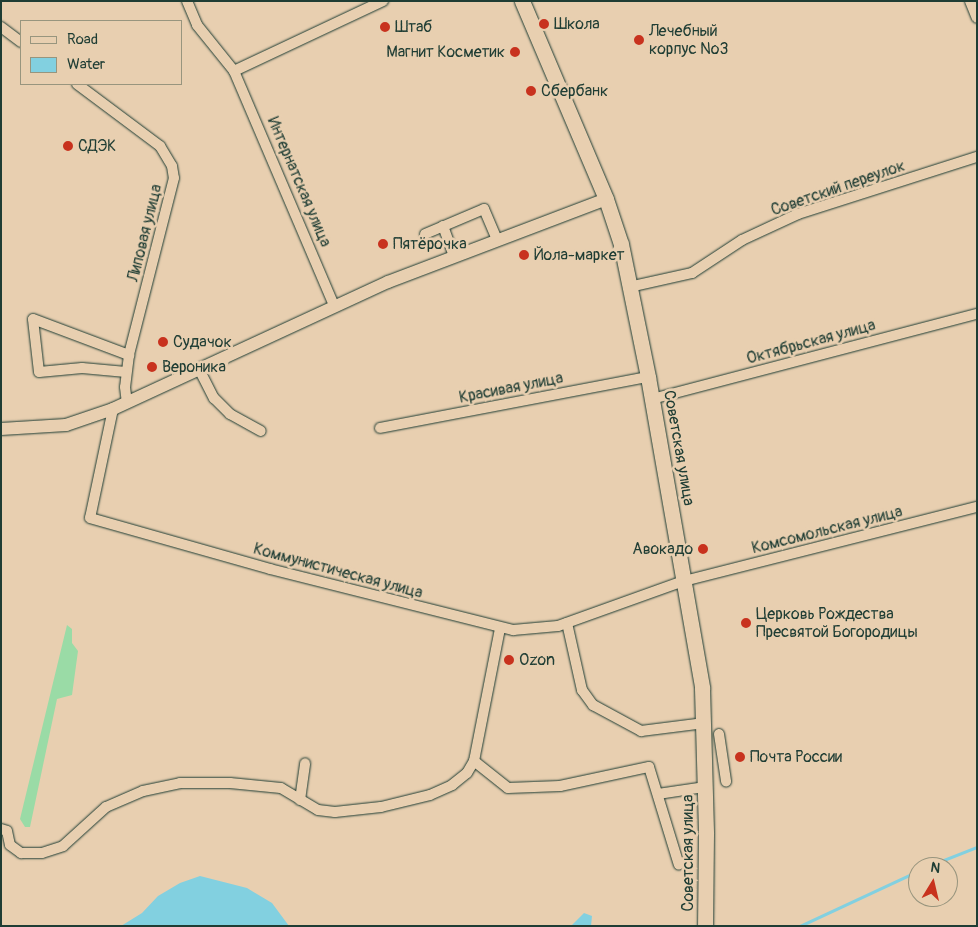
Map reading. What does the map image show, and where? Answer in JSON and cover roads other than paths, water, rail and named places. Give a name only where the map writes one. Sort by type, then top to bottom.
[{"type":"main road","name":"Советская улица","points":[[522,1],[606,199],[620,244],[648,377],[702,688],[705,787],[705,924]]},
{"type":"street","name":"Интернатская улица","points":[[187,1],[197,25],[234,71],[334,306]]},
{"type":"street","points":[[234,71],[383,1]]},
{"type":"street","points":[[970,1],[977,18]]},
{"type":"street","points":[[3,30],[20,41]]},
{"type":"street","name":"Липовая улица","points":[[78,85],[160,146],[172,166],[174,178],[129,355],[126,372],[127,403]]},
{"type":"street","name":"Советский переулок","points":[[629,287],[692,273],[742,240],[798,214],[977,158]]},
{"type":"street","points":[[1,429],[66,425],[113,409],[334,306],[454,256],[606,199]]},
{"type":"street","points":[[425,234],[484,209],[497,240]]},
{"type":"street","points":[[443,226],[454,256]]},
{"type":"street","name":"Октябрьская улица","points":[[652,399],[977,314]]},
{"type":"street","points":[[126,372],[82,368],[39,372],[34,320],[129,355]]},
{"type":"street","points":[[200,369],[214,398],[230,414],[261,431]]},
{"type":"street","name":"Красивая улица","points":[[380,428],[648,377]]},
{"type":"street","name":"Коммунистическая улица","points":[[113,409],[90,518],[270,569],[500,629],[533,630],[567,623],[684,581]]},
{"type":"street","name":"Комсомольская улица","points":[[684,581],[977,507]]},
{"type":"street","points":[[567,623],[582,690],[593,705],[642,732],[704,723]]},
{"type":"street","points":[[1,829],[7,831],[10,845],[22,853],[42,853],[63,846],[106,807],[143,791],[180,783],[230,783],[280,788],[318,810],[334,812],[404,802],[452,785],[467,773],[474,760],[500,629]]},
{"type":"street","points":[[719,734],[726,782]]},
{"type":"street","points":[[474,760],[508,788],[560,786],[649,767],[679,865]]},
{"type":"street","points":[[300,800],[305,763]]},
{"type":"street","points":[[658,794],[705,787]]},
{"type":"water","points":[[200,876],[247,888],[272,903],[289,926],[121,926],[142,913],[158,896],[180,883]]},
{"type":"water","points":[[584,913],[592,916],[591,926],[571,926]]},
{"type":"waterway","points":[[952,857],[977,847]]},
{"type":"waterway","points":[[800,926],[908,876]]},
{"type":"place","name":"Школа","points":[[544,24]]},
{"type":"place","name":"Штаб","points":[[385,27]]},
{"type":"place","name":"Лечебный корпус №3","points":[[639,40]]},
{"type":"place","name":"Магнит Косметик","points":[[515,52]]},
{"type":"place","name":"Сбербанк","points":[[531,91]]},
{"type":"place","name":"СДЭК","points":[[68,146]]},
{"type":"place","name":"Пятёрочка","points":[[383,244]]},
{"type":"place","name":"Йола-маркет","points":[[524,255]]},
{"type":"place","name":"Судачок","points":[[163,342]]},
{"type":"place","name":"Вероника","points":[[152,367]]},
{"type":"place","name":"Авокадо","points":[[703,549]]},
{"type":"place","name":"Церковь Рождества Пресвятой Богородицы","points":[[746,623]]},
{"type":"place","name":"Ozon","points":[[509,660]]},
{"type":"place","name":"Почта России","points":[[740,757]]}]
